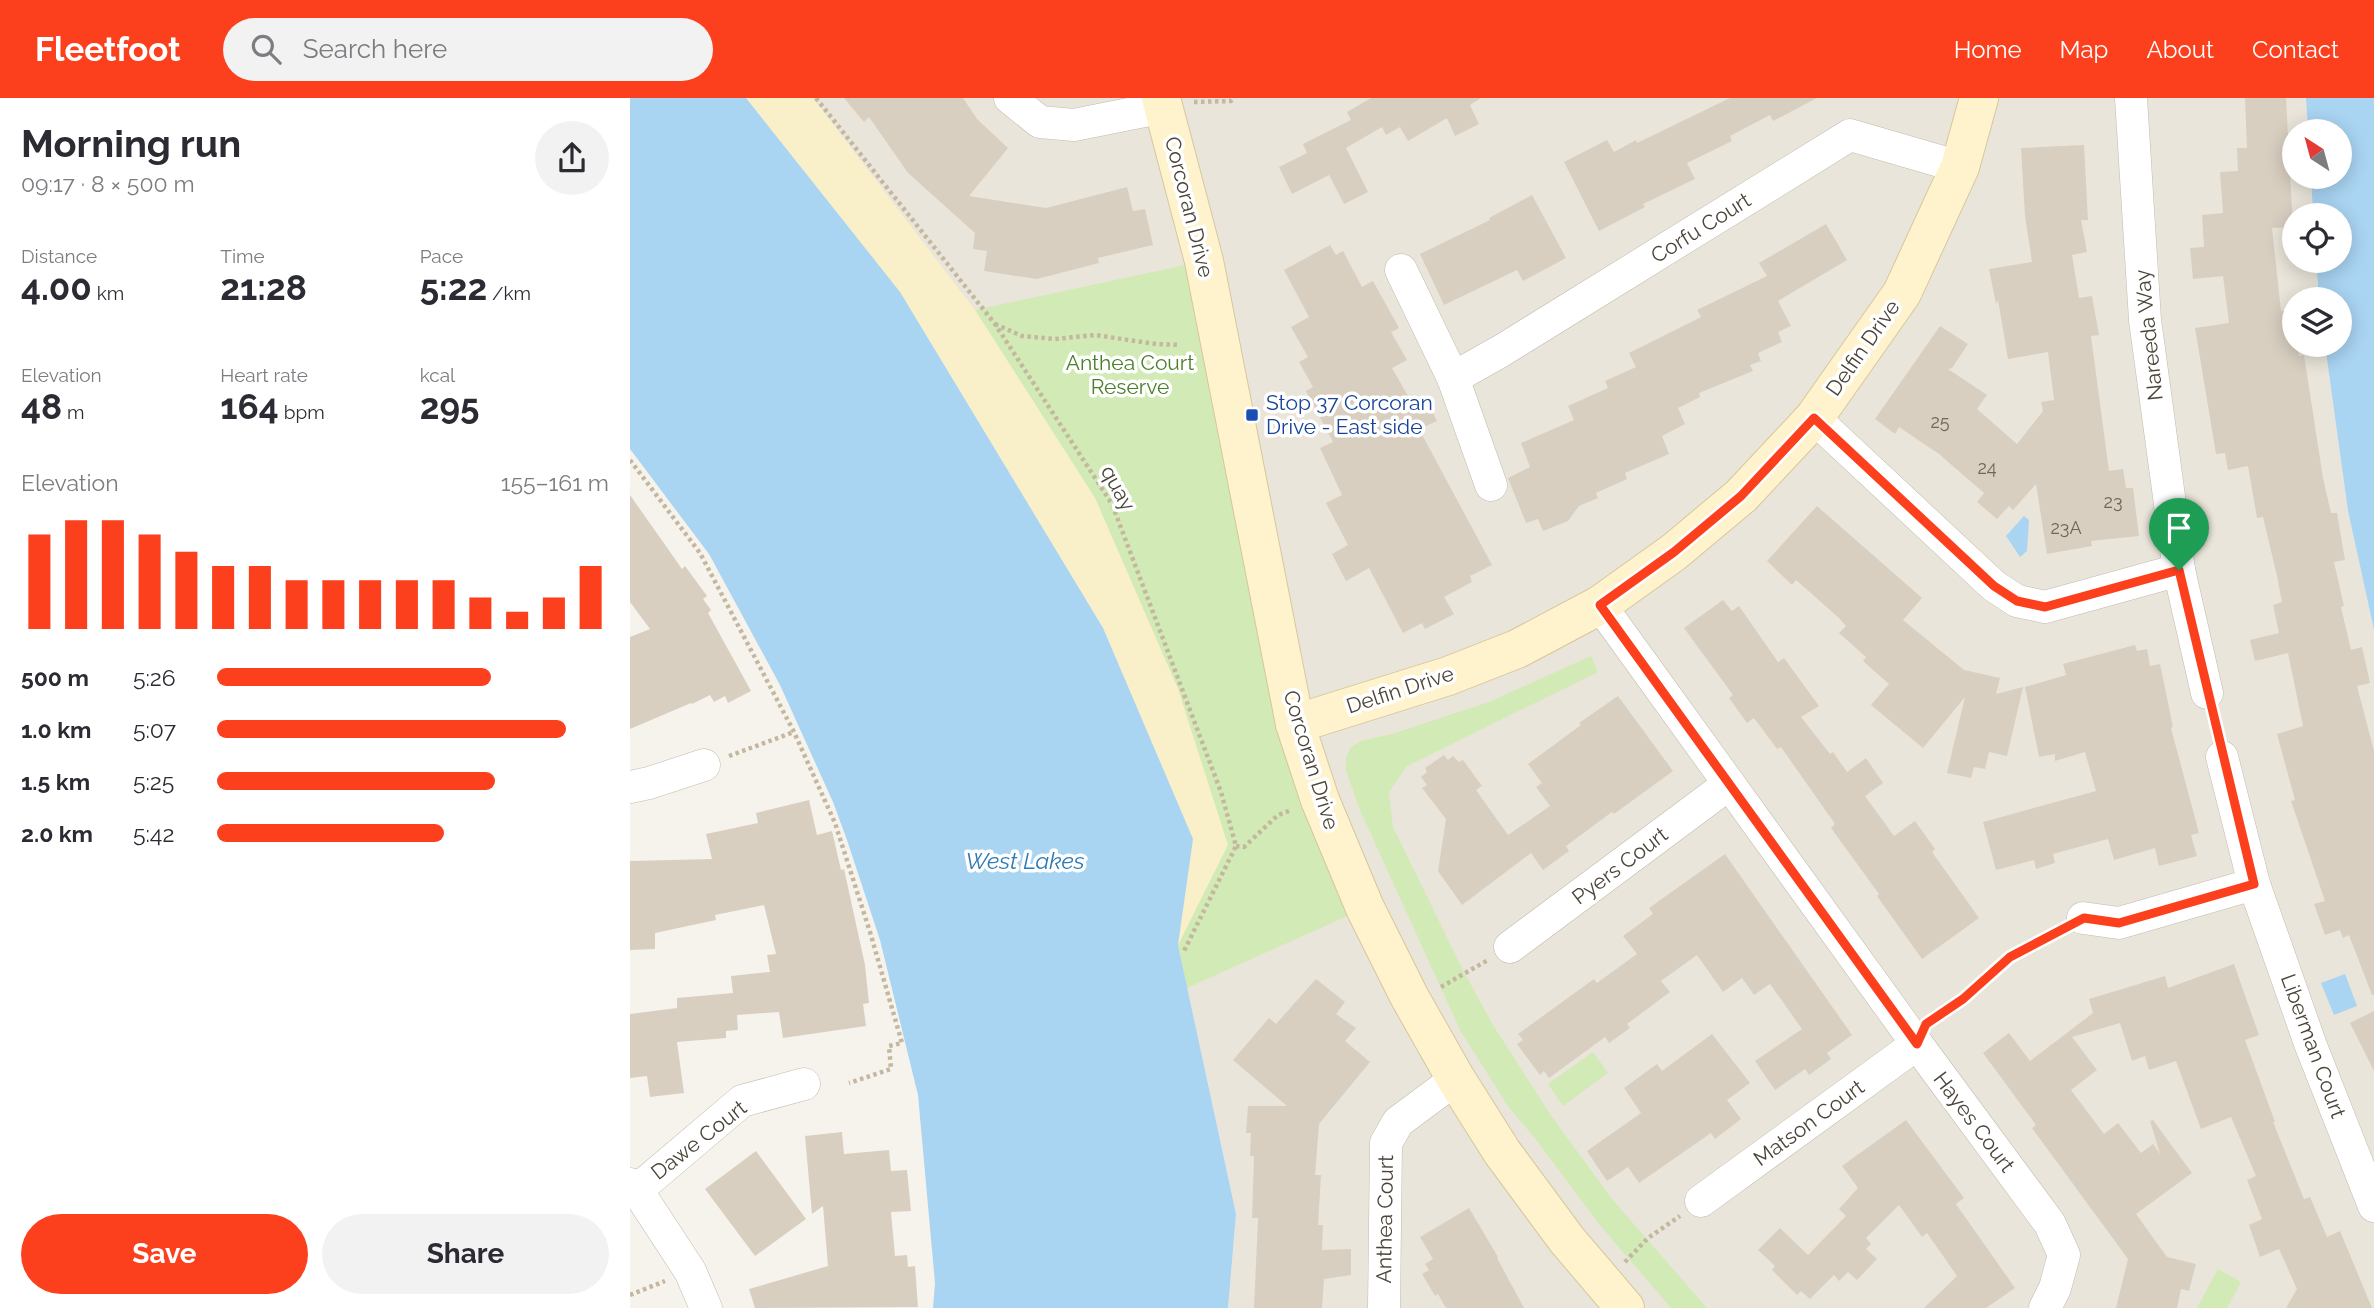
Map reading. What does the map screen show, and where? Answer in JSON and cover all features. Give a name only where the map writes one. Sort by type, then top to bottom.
[{"type":"street","points":[[1010,98],[1040,122],[1074,125],[1172,102]]},
{"type":"street","name":"Delfin Drive","points":[[1295,724],[1471,667],[1517,649],[1600,605],[1674,552],[1741,496],[1814,418],[1902,293],[1959,166],[1979,98]]},
{"type":"street","name":"Nareeda Way","points":[[2132,98],[2145,320],[2179,570],[2207,693]]},
{"type":"street","name":"Corcoran Drive","points":[[1172,102],[1295,724],[1320,800],[1365,908],[1409,996],[1456,1079],[1502,1152],[1551,1218],[1625,1308]]},
{"type":"street","name":"Corfu Court","points":[[1453,378],[1850,135],[1959,166]]},
{"type":"street","points":[[1401,270],[1453,378],[1491,485]]},
{"type":"street","points":[[1814,418],[1994,586],[2017,601],[2045,607],[2179,570]]},
{"type":"street","name":"Hayes Court","points":[[1600,605],[2050,1224],[2064,1255],[2055,1288],[2045,1308]]},
{"type":"street","name":"Liberman Court","points":[[2222,757],[2254,884],[2311,1046],[2374,1206]]},
{"type":"street","points":[[630,787],[704,765]]},
{"type":"street","name":"Pyers Court","points":[[1510,947],[1729,784]]},
{"type":"street","points":[[2084,918],[2119,923],[2254,884]]},
{"type":"street","name":"Matson Court","points":[[1701,1201],[1917,1044]]},
{"type":"street","name":"Anthea Court","points":[[1384,1308],[1386,1143],[1398,1122],[1456,1079]]},
{"type":"street","name":"Dawe Court","points":[[633,1187],[742,1101],[804,1084]]},
{"type":"street","points":[[633,1187],[690,1271],[706,1308]]},
{"type":"path","name":"quay","points":[[816,98],[995,324],[1112,504],[1221,792],[1236,846]]},
{"type":"path","points":[[1172,102],[1231,101],[1234,98]]},
{"type":"path","points":[[995,324],[1022,336],[1055,339],[1095,335],[1180,345]]},
{"type":"path","points":[[630,460],[701,553],[794,732],[835,823],[902,1043],[890,1046],[891,1069],[849,1083]]},
{"type":"path","points":[[704,765],[794,732]]},
{"type":"path","points":[[1184,951],[1236,846],[1244,847],[1278,816],[1289,811]]},
{"type":"path","points":[[1917,1044],[1926,1024],[1963,999],[2010,957],[2084,918]]},
{"type":"path","points":[[1437,989],[1510,947]]},
{"type":"path","points":[[1625,1262],[1648,1238],[1701,1201]]},
{"type":"shaded area","points":[[746,98],[2306,98],[2307,119],[2282,119],[2282,189],[2312,189],[2312,203],[2282,203],[2282,273],[2317,273],[2318,287],[2282,287],[2282,357],[2327,357],[2348,511],[2374,630],[2374,1308],[1228,1308],[1236,1214],[1178,945],[1192,839],[1103,628],[900,292]]},
{"type":"green space","name":"Anthea Court Reserve","points":[[1204,261],[1295,724],[1365,908],[1187,988],[1178,945],[1227,844],[1178,689],[1095,498],[975,310]]},
{"type":"green space","points":[[1591,656],[1598,672],[1407,766],[1389,792],[1393,827],[1493,1025],[1550,1114],[1612,1199],[1707,1308],[1671,1308],[1599,1224],[1508,1106],[1461,1032],[1359,808],[1346,770],[1346,758],[1351,747],[1361,741],[1392,734],[1489,702]]},
{"type":"green space","points":[[1593,1052],[1608,1073],[1563,1106],[1548,1084]]},
{"type":"green space","points":[[2218,1269],[2241,1282],[2227,1308],[2197,1308]]},
{"type":"sand","points":[[746,98],[813,98],[975,310],[1095,498],[1178,689],[1228,845],[1178,945],[1192,839],[1103,628],[900,292]]},
{"type":"water","name":"West Lakes","points":[[630,98],[746,98],[900,292],[1103,628],[1193,839],[1178,945],[1236,1214],[1228,1308],[933,1308],[935,1283],[918,1095],[880,940],[847,840],[833,802],[780,685],[709,554],[630,449]]},
{"type":"water","points":[[2306,98],[2374,98],[2374,630],[2348,511],[2327,357],[2352,357],[2352,287],[2318,287],[2317,273],[2352,273],[2352,203],[2312,203],[2312,189],[2352,189],[2352,119],[2307,119]]},
{"type":"water","points":[[2024,516],[2029,520],[2027,551],[2020,557],[2006,536]]},
{"type":"water","points":[[2345,974],[2357,1006],[2334,1015],[2321,983]]},
{"type":"building","points":[[844,98],[963,98],[977,119],[1008,148],[969,196],[1046,208],[1127,187],[1133,211],[1145,209],[1153,245],[1098,258],[1099,263],[1037,279],[984,271],[987,251],[973,249],[975,233],[908,173],[869,117],[864,122]]},
{"type":"building","points":[[1371,98],[1481,98],[1470,105],[1479,124],[1455,136],[1447,118],[1408,141],[1400,127],[1386,135],[1382,127],[1346,148],[1368,192],[1344,204],[1329,175],[1292,194],[1279,167],[1307,153],[1303,144],[1351,120],[1347,112]]},
{"type":"building","points":[[1730,98],[1817,98],[1773,121],[1770,115],[1730,136],[1732,141],[1687,163],[1695,179],[1643,204],[1645,207],[1599,231],[1564,162],[1607,140],[1614,152]]},
{"type":"building","points":[[2245,98],[2286,98],[2287,119],[2282,119],[2282,189],[2291,189],[2292,203],[2282,203],[2282,228],[2272,228],[2282,311],[2282,357],[2304,357],[2323,478],[2331,513],[2337,513],[2345,560],[2334,562],[2344,606],[2341,607],[2351,650],[2362,647],[2370,683],[2357,686],[2374,751],[2374,995],[2349,935],[2343,938],[2340,930],[2325,935],[2314,904],[2325,901],[2291,801],[2295,800],[2277,734],[2303,726],[2288,653],[2255,661],[2250,640],[2279,633],[2273,605],[2282,602],[2277,576],[2263,517],[2257,518],[2248,466],[2228,470],[2225,453],[2216,454],[2195,328],[2229,323],[2223,276],[2193,279],[2190,248],[2204,247],[2202,215],[2223,213],[2220,172],[2238,171],[2237,148],[2247,148]]},
{"type":"building","points":[[2084,145],[2088,220],[2081,220],[2087,252],[2072,255],[2079,298],[2092,296],[2099,335],[2091,336],[2109,471],[2123,469],[2126,488],[2133,488],[2139,536],[2091,541],[2092,546],[2047,554],[2036,484],[2013,510],[2009,506],[1997,519],[1977,502],[1984,493],[1939,454],[1899,427],[1895,434],[1875,419],[1940,326],[1968,344],[1952,368],[1948,369],[1987,395],[1977,409],[2017,444],[2043,411],[2041,402],[2054,400],[2048,352],[2008,359],[1998,300],[1996,304],[1989,269],[2032,262],[2025,216],[2021,148]]},
{"type":"building","points":[[1532,195],[1566,258],[1523,281],[1517,270],[1444,305],[1420,254],[1490,220],[1489,218]]},
{"type":"building","points":[[1826,224],[1847,260],[1778,301],[1791,326],[1778,332],[1782,342],[1758,353],[1761,361],[1750,365],[1753,371],[1699,393],[1700,397],[1678,408],[1685,424],[1662,436],[1669,454],[1625,473],[1627,479],[1596,493],[1598,498],[1579,506],[1568,521],[1543,531],[1538,519],[1526,523],[1508,478],[1530,467],[1521,443],[1574,420],[1568,406],[1608,388],[1605,381],[1636,367],[1629,353],[1701,317],[1697,310],[1767,276],[1759,263]]},
{"type":"building","points":[[1330,245],[1336,255],[1343,251],[1362,287],[1373,281],[1399,328],[1391,332],[1407,360],[1392,368],[1412,403],[1425,397],[1437,421],[1419,429],[1492,565],[1470,576],[1472,582],[1444,597],[1454,614],[1425,629],[1422,623],[1403,633],[1369,568],[1346,581],[1332,554],[1348,545],[1326,503],[1342,495],[1320,448],[1333,442],[1306,391],[1313,387],[1299,362],[1308,357],[1291,327],[1309,317],[1284,270]]},
{"type":"building","points":[[630,495],[682,569],[685,566],[707,596],[703,599],[711,610],[708,613],[751,691],[728,703],[725,696],[714,702],[710,695],[630,729],[630,637],[650,629],[630,602]]},
{"type":"building","points":[[1817,506],[1922,598],[1903,620],[1964,670],[2000,678],[1996,694],[2023,687],[2007,756],[1989,752],[1985,769],[1974,767],[1971,778],[1947,773],[1965,697],[1923,748],[1871,705],[1889,684],[1863,661],[1866,657],[1839,633],[1846,626],[1839,618],[1796,580],[1792,585],[1767,561]]},
{"type":"building","points":[[1723,600],[1732,611],[1739,606],[1778,662],[1784,658],[1819,706],[1801,717],[1830,754],[1833,752],[1847,772],[1866,758],[1883,783],[1865,796],[1894,836],[1915,821],[1935,849],[1932,852],[1979,918],[1922,959],[1831,828],[1835,824],[1781,747],[1777,749],[1754,718],[1747,723],[1729,698],[1733,695],[1684,628]]},
{"type":"building","points":[[2135,645],[2137,651],[2147,649],[2150,666],[2160,664],[2173,727],[2171,728],[2199,833],[2191,835],[2197,856],[2159,866],[2155,848],[2114,860],[2108,839],[2053,854],[2055,863],[2036,869],[2034,860],[1996,870],[1983,822],[2096,791],[2085,752],[2055,761],[2055,754],[2039,757],[2025,687],[2066,675],[2063,664]]},
{"type":"building","points":[[1618,696],[1673,771],[1566,846],[1569,851],[1543,870],[1531,853],[1462,905],[1438,871],[1446,819],[1422,788],[1427,785],[1421,777],[1427,772],[1425,768],[1444,755],[1448,760],[1453,756],[1459,762],[1463,760],[1482,786],[1476,790],[1508,835],[1550,806],[1536,787],[1542,783],[1528,764]]},
{"type":"building","points":[[809,800],[817,835],[832,831],[841,870],[844,869],[865,965],[869,1003],[863,1004],[866,1026],[783,1038],[779,1012],[737,1015],[738,1030],[726,1031],[726,1038],[677,1042],[684,1093],[650,1097],[647,1076],[630,1078],[630,1014],[677,1008],[677,998],[733,993],[731,976],[770,972],[767,955],[776,954],[764,905],[715,915],[716,920],[655,933],[655,949],[630,950],[630,861],[712,859],[706,834],[758,823],[756,813]]},
{"type":"building","points":[[1725,854],[1852,1035],[1827,1053],[1831,1059],[1809,1075],[1805,1069],[1775,1090],[1755,1061],[1802,1029],[1770,984],[1754,995],[1742,978],[1723,992],[1697,955],[1661,981],[1670,992],[1627,1024],[1630,1028],[1609,1043],[1605,1037],[1549,1078],[1544,1071],[1540,1075],[1517,1044],[1523,1040],[1518,1034],[1594,979],[1597,983],[1637,954],[1623,936],[1653,914],[1649,908]]},
{"type":"building","points":[[2234,964],[2259,1035],[2245,1040],[2273,1122],[2304,1199],[2310,1197],[2327,1237],[2340,1231],[2372,1308],[2286,1308],[2297,1289],[2279,1249],[2260,1257],[2249,1225],[2262,1219],[2247,1180],[2256,1176],[2231,1117],[2201,1129],[2176,1061],[2149,1070],[2145,1056],[2132,1061],[2120,1023],[2072,1037],[2097,1070],[2071,1090],[2104,1134],[2118,1123],[2141,1153],[2153,1144],[2160,1154],[2150,1121],[2153,1120],[2192,1173],[2136,1214],[2167,1257],[2196,1264],[2189,1291],[2181,1289],[2177,1308],[2116,1308],[2128,1259],[2032,1128],[2036,1125],[1983,1053],[2009,1033],[2030,1061],[2093,1013],[2089,999],[2165,976],[2168,988]]},
{"type":"building","points":[[1316,979],[1345,1002],[1336,1014],[1356,1028],[1345,1041],[1370,1062],[1319,1124],[1315,1175],[1321,1175],[1318,1225],[1323,1225],[1322,1250],[1351,1249],[1351,1275],[1324,1279],[1322,1308],[1254,1308],[1258,1218],[1252,1218],[1254,1156],[1250,1156],[1251,1133],[1246,1133],[1248,1106],[1287,1106],[1233,1060],[1269,1018],[1276,1024]]},
{"type":"building","points":[[2374,1011],[2374,1071],[2350,1023]]},
{"type":"building","points":[[1712,1034],[1750,1083],[1727,1100],[1741,1119],[1715,1139],[1711,1133],[1639,1183],[1628,1167],[1607,1181],[1587,1151],[1641,1113],[1624,1088],[1657,1064],[1662,1071]]},
{"type":"building","points":[[1906,1120],[1964,1198],[1956,1204],[2015,1288],[1986,1308],[1924,1308],[1957,1276],[1927,1233],[1922,1237],[1899,1205],[1866,1238],[1871,1244],[1866,1249],[1877,1259],[1857,1280],[1848,1272],[1839,1281],[1834,1275],[1810,1299],[1801,1291],[1797,1295],[1772,1270],[1775,1266],[1758,1250],[1780,1228],[1808,1255],[1846,1216],[1839,1209],[1858,1188],[1842,1166]]},
{"type":"building","points":[[842,1132],[844,1154],[889,1150],[891,1171],[907,1170],[911,1211],[891,1212],[895,1256],[907,1255],[908,1267],[915,1266],[918,1307],[755,1308],[749,1289],[828,1266],[823,1206],[812,1214],[805,1136]]},
{"type":"building","points":[[756,1151],[806,1219],[755,1256],[705,1189]]},
{"type":"building","points":[[1469,1208],[1524,1308],[1446,1308],[1422,1274],[1429,1270],[1425,1264],[1433,1259],[1420,1237]]},
{"type":"place","name":"Stop 37 Corcoran Drive - East side","points":[[1252,415]]},
{"type":"route","points":[[1814,418],[1994,586],[2017,601],[2045,607],[2179,570],[2254,884],[2119,923],[2084,918],[2010,957],[1963,999],[1926,1024],[1917,1044],[1600,605],[1674,552],[1741,496],[1814,418]]}]
